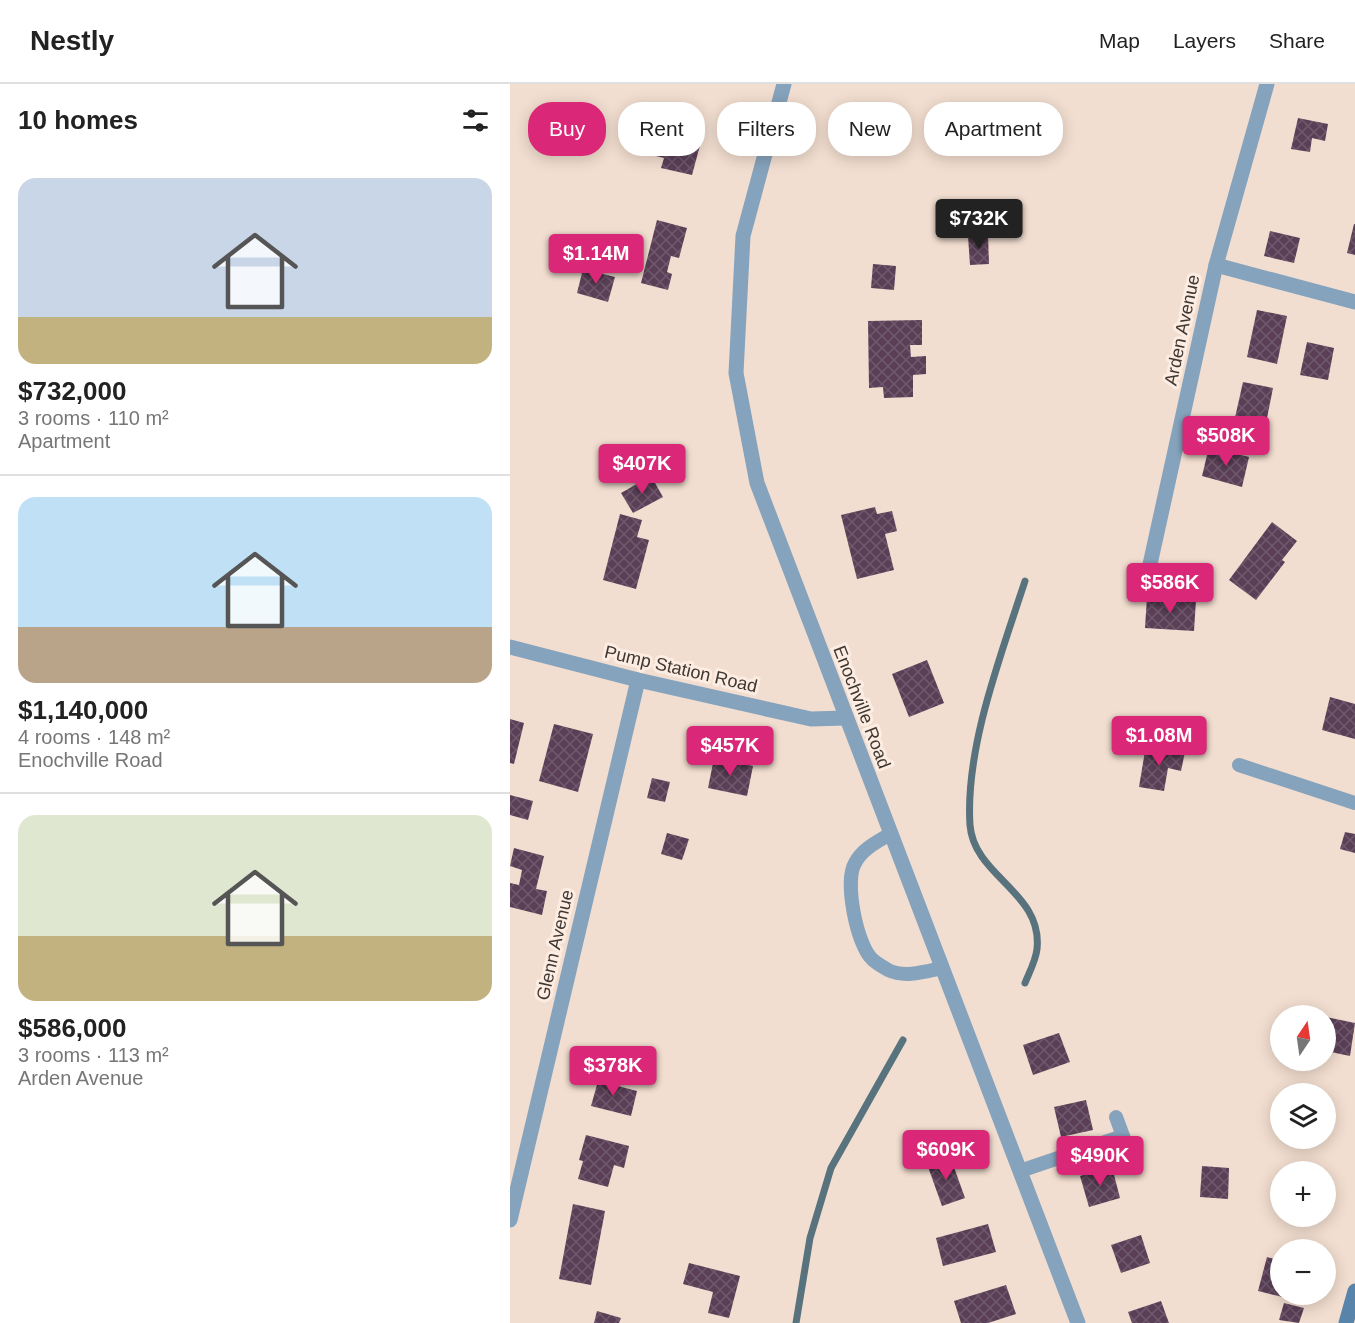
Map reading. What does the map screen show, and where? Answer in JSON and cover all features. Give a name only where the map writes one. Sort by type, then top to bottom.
[{"type":"street","name":"Enochville Road","points":[[784,84],[743,236],[736,373],[757,483],[1078,1323]]},
{"type":"street","name":"Arden Avenue","points":[[1145,587],[1216,265],[1267,84]]},
{"type":"street","points":[[1216,265],[1355,302]]},
{"type":"street","name":"Pump Station Road","points":[[510,647],[638,680],[811,719],[845,718]]},
{"type":"street","name":"Glenn Avenue","points":[[510,1220],[638,680]]},
{"type":"street","points":[[1346,1323],[1355,1291]]},
{"type":"lane","points":[[1239,765],[1355,803]]},
{"type":"lane","points":[[890,834],[863,852],[853,865],[849,888],[854,918],[871,958],[889,971],[909,975],[942,968]]},
{"type":"lane","points":[[1116,1117],[1133,1162]]},
{"type":"lane","points":[[1020,1171],[1123,1136]]},
{"type":"building","points":[[1298,118],[1328,124],[1325,141],[1312,138],[1310,152],[1291,149]]},
{"type":"building","points":[[656,156],[697,156],[692,175],[661,168],[664,158]]},
{"type":"building","points":[[657,220],[687,228],[679,258],[671,256],[667,272],[672,274],[668,290],[641,283]]},
{"type":"building","points":[[1355,224],[1355,255],[1347,253]]},
{"type":"building","points":[[1270,231],[1300,238],[1294,263],[1264,256]]},
{"type":"building","points":[[988,235],[989,264],[970,265],[968,236]]},
{"type":"building","points":[[873,264],[896,266],[894,290],[871,288]]},
{"type":"building","points":[[583,269],[615,277],[608,302],[577,293]]},
{"type":"building","points":[[1257,310],[1287,316],[1277,364],[1247,357]]},
{"type":"building","points":[[922,320],[922,345],[910,345],[911,357],[926,356],[926,374],[913,375],[913,397],[884,398],[883,387],[869,388],[868,321]]},
{"type":"building","points":[[1307,342],[1334,348],[1328,380],[1300,375]]},
{"type":"building","points":[[1243,382],[1273,388],[1263,438],[1232,431]]},
{"type":"building","points":[[1209,447],[1249,457],[1242,487],[1202,476]]},
{"type":"building","points":[[651,476],[663,497],[633,513],[621,493]]},
{"type":"building","points":[[875,507],[877,514],[892,511],[897,531],[885,534],[894,570],[857,579],[841,515]]},
{"type":"building","points":[[620,514],[642,520],[637,537],[649,540],[636,589],[603,580]]},
{"type":"building","points":[[1272,522],[1297,541],[1282,560],[1285,562],[1256,600],[1229,580]]},
{"type":"building","points":[[1147,597],[1196,600],[1194,631],[1145,628]]},
{"type":"building","points":[[927,660],[944,703],[909,717],[892,674]]},
{"type":"building","points":[[1330,697],[1355,704],[1355,739],[1322,730]]},
{"type":"building","points":[[510,719],[524,723],[514,764],[510,763]]},
{"type":"building","points":[[554,724],[593,734],[578,792],[539,781]]},
{"type":"building","points":[[1146,745],[1185,752],[1181,771],[1168,768],[1164,791],[1139,787]]},
{"type":"building","points":[[714,758],[753,766],[747,796],[708,788]]},
{"type":"building","points":[[652,778],[670,782],[665,802],[647,798]]},
{"type":"building","points":[[510,795],[533,801],[528,820],[510,815]]},
{"type":"building","points":[[1345,832],[1355,834],[1355,853],[1340,849]]},
{"type":"building","points":[[667,833],[689,839],[682,860],[661,854]]},
{"type":"building","points":[[514,848],[544,856],[536,889],[547,891],[542,915],[510,907],[510,883],[519,885],[522,870],[510,866]]},
{"type":"building","points":[[1336,1019],[1355,1023],[1350,1056],[1336,1053]]},
{"type":"building","points":[[1059,1033],[1070,1062],[1033,1075],[1023,1045]]},
{"type":"building","points":[[600,1074],[616,1078],[614,1085],[637,1091],[631,1116],[591,1106]]},
{"type":"building","points":[[1086,1100],[1093,1130],[1061,1137],[1054,1107]]},
{"type":"building","points":[[586,1135],[629,1146],[624,1168],[614,1165],[608,1187],[578,1179],[583,1161],[579,1160]]},
{"type":"building","points":[[950,1156],[965,1198],[942,1206],[927,1164]]},
{"type":"building","points":[[1202,1166],[1229,1168],[1228,1199],[1200,1197]]},
{"type":"building","points":[[1112,1167],[1120,1198],[1089,1207],[1080,1176]]},
{"type":"building","points":[[573,1204],[605,1211],[591,1285],[559,1279]]},
{"type":"building","points":[[988,1224],[996,1252],[943,1266],[936,1238]]},
{"type":"building","points":[[1141,1235],[1150,1263],[1121,1273],[1111,1245]]},
{"type":"building","points":[[1267,1257],[1270,1258],[1270,1294],[1258,1291]]},
{"type":"building","points":[[689,1263],[740,1276],[729,1318],[708,1313],[713,1292],[683,1284]]},
{"type":"building","points":[[1006,1285],[1016,1314],[988,1323],[961,1323],[954,1301]]},
{"type":"building","points":[[1161,1301],[1169,1323],[1132,1323],[1128,1312]]},
{"type":"building","points":[[1283,1305],[1304,1308],[1299,1323],[1279,1320]]},
{"type":"building","points":[[597,1311],[621,1318],[619,1323],[594,1323]]},
{"type":"waterway","points":[[1025,581],[996,670],[979,733],[970,795],[970,825],[974,843],[983,858],[1030,913],[1036,929],[1037,949],[1025,983]]},
{"type":"waterway","points":[[796,1323],[810,1238],[831,1168],[903,1040]]}]
